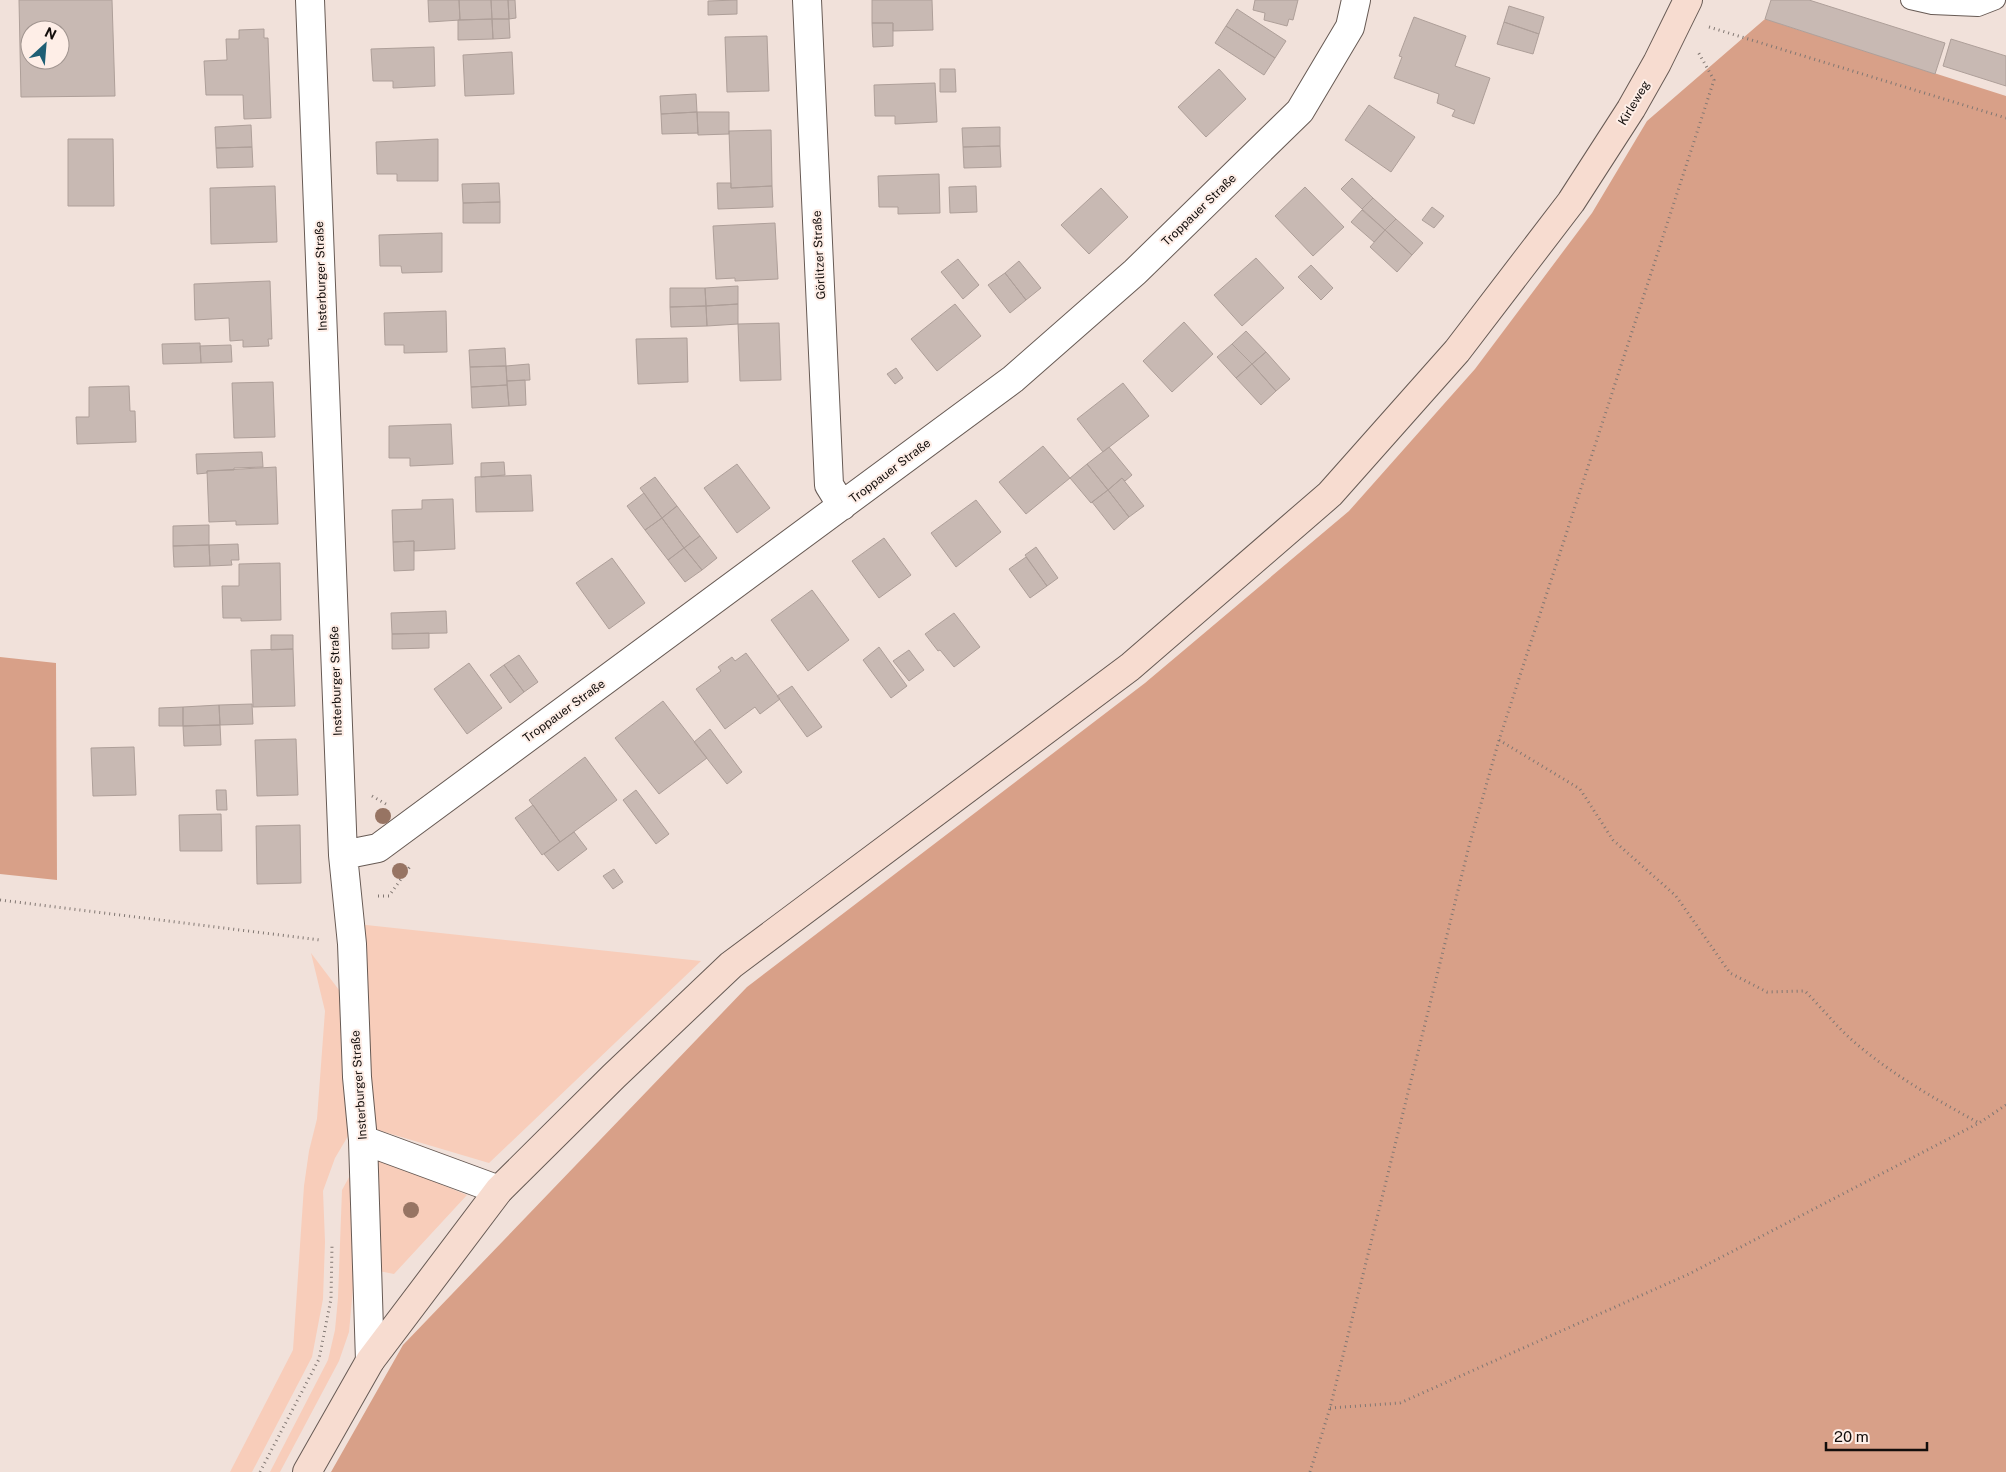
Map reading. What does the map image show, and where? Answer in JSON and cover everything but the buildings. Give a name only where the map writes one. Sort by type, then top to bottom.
[{"type":"street","name":"Insterburger Straße","points":[[310,0],[340,789],[343,855],[352,944],[357,1077],[363,1140],[370,1362]]},
{"type":"street","name":"Görlitzer Straße","points":[[807,0],[829,485],[842,506]]},
{"type":"street","name":"Troppauer Straße","points":[[343,855],[378,848],[1013,379],[1135,272],[1300,111],[1350,27],[1356,0]]},
{"type":"street","name":"Kirleweg","points":[[307,1472],[370,1362],[499,1190],[614,1076],[732,965],[1130,667],[1330,494],[1458,352],[1571,202],[1631,109],[1684,9]]},
{"type":"street","points":[[363,1140],[499,1190]]},
{"type":"lane","points":[[1910,0],[1932,6],[1978,7],[1996,0]]},
{"type":"path","points":[[1684,9],[1723,30],[2006,118]]},
{"type":"path","points":[[1310,1472],[1330,1408],[1469,846],[1499,740],[1714,80],[1684,9]]},
{"type":"path","points":[[1499,740],[1580,789],[1613,840],[1676,896],[1730,973],[1767,992],[1805,991],[1852,1040],[1883,1066],[1979,1123]]},
{"type":"path","points":[[340,789],[366,787],[374,798],[386,804],[407,804],[420,818]]},
{"type":"path","points":[[0,900],[352,944]]},
{"type":"path","points":[[1330,1408],[1400,1403],[1689,1274],[1979,1123],[2006,1105]]},
{"type":"path","points":[[260,1472],[319,1358],[331,1299],[333,1240]]},
{"type":"shaded area","points":[[1765,19],[2006,96],[2006,1472],[331,1472],[403,1345],[747,987],[1145,683],[1349,511],[1475,369],[1592,213],[1647,121]]},
{"type":"shaded area","points":[[0,657],[56,663],[57,880],[0,874]]},
{"type":"shaded area","points":[[357,924],[701,961],[489,1163],[371,1128]]},
{"type":"shaded area","points":[[311,953],[339,990],[351,1131],[335,1158],[323,1191],[325,1242],[323,1299],[312,1357],[252,1472],[230,1472],[293,1350],[304,1186],[309,1151],[317,1119],[325,1011]]},
{"type":"shaded area","points":[[376,1158],[467,1195],[394,1274],[379,1271]]},
{"type":"shaded area","points":[[353,1170],[353,1288],[349,1332],[339,1361],[280,1472],[270,1472],[328,1360],[335,1330],[338,1298],[342,1190]]}]
